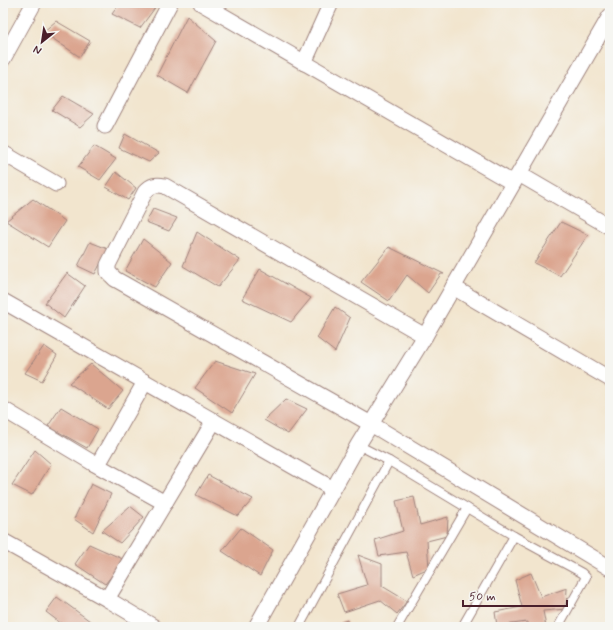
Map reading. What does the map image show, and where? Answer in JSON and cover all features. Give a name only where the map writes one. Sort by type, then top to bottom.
[{"type":"street","points":[[3,59],[34,3]]},
{"type":"street","points":[[105,126],[170,3]]},
{"type":"street","points":[[201,3],[304,63],[516,179],[610,227]]},
{"type":"street","points":[[304,63],[331,3]]},
{"type":"street","points":[[256,627],[358,445],[425,336],[610,16]]},
{"type":"street","points":[[3,153],[56,184]]},
{"type":"street","points":[[425,336],[165,186],[154,185],[145,192],[108,265],[108,272],[115,279],[371,424],[610,568]]},
{"type":"street","points":[[453,287],[610,379]]},
{"type":"street","points":[[3,301],[333,489]]},
{"type":"street","points":[[93,463],[100,461],[145,382]]},
{"type":"street","points":[[3,409],[93,463],[165,503]]},
{"type":"street","points":[[107,599],[214,421]]},
{"type":"street","points":[[3,542],[107,599],[154,627]]},
{"type":"lane","points":[[358,445],[389,461],[514,536],[582,573],[586,577],[558,627]]},
{"type":"lane","points":[[299,627],[389,461]]},
{"type":"lane","points":[[397,627],[467,508]]},
{"type":"lane","points":[[462,627],[514,536]]},
{"type":"building","points":[[120,3],[154,3],[157,5],[140,28],[112,14]]},
{"type":"building","points":[[187,16],[216,41],[188,93],[157,75]]},
{"type":"building","points":[[56,21],[90,41],[80,57],[43,32]]},
{"type":"building","points":[[63,96],[94,114],[80,127],[52,110]]},
{"type":"building","points":[[125,134],[159,153],[149,162],[119,148]]},
{"type":"building","points":[[94,146],[116,159],[100,180],[78,167]]},
{"type":"building","points":[[116,172],[136,188],[128,200],[106,187]]},
{"type":"building","points":[[33,199],[65,221],[48,247],[6,221]]},
{"type":"building","points":[[153,209],[177,218],[169,231],[146,222]]},
{"type":"building","points":[[561,222],[588,235],[560,276],[534,263]]},
{"type":"building","points":[[197,232],[240,260],[218,287],[183,266]]},
{"type":"building","points":[[143,239],[172,262],[155,287],[125,271]]},
{"type":"building","points":[[90,242],[108,249],[95,274],[78,266]]},
{"type":"building","points":[[389,247],[444,274],[441,274],[428,293],[407,275],[389,301],[361,282]]},
{"type":"building","points":[[260,269],[311,298],[291,322],[242,299]]},
{"type":"building","points":[[67,273],[85,286],[64,318],[45,303]]},
{"type":"building","points":[[335,307],[350,318],[335,352],[317,338]]},
{"type":"building","points":[[44,346],[57,355],[42,381],[25,373]]},
{"type":"building","points":[[215,361],[255,374],[232,413],[195,388]]},
{"type":"building","points":[[91,364],[123,391],[108,409],[69,383]]},
{"type":"building","points":[[286,399],[307,409],[288,434],[264,420]]},
{"type":"building","points":[[61,407],[98,429],[87,448],[48,426]]},
{"type":"building","points":[[35,450],[51,464],[32,495],[12,485]]},
{"type":"building","points":[[208,475],[253,499],[238,516],[196,495]]},
{"type":"building","points":[[91,484],[111,494],[93,532],[74,519]]},
{"type":"building","points":[[414,497],[420,525],[448,517],[447,536],[427,541],[429,568],[413,575],[406,552],[379,556],[375,540],[403,531],[396,501]]},
{"type":"building","points":[[130,506],[144,517],[120,543],[102,531]]},
{"type":"building","points":[[241,528],[273,550],[260,576],[222,551]]},
{"type":"building","points":[[89,544],[125,560],[105,584],[75,564]]},
{"type":"building","points":[[358,555],[382,564],[382,586],[407,601],[397,614],[380,600],[344,612],[337,594],[367,585]]},
{"type":"building","points":[[531,573],[541,597],[567,588],[566,609],[543,611],[546,627],[528,627],[527,622],[497,626],[495,612],[522,607],[515,580]]},
{"type":"building","points":[[57,597],[90,621],[84,627],[66,627],[46,612]]},
{"type":"building","points":[[347,620],[348,627],[328,627]]}]
